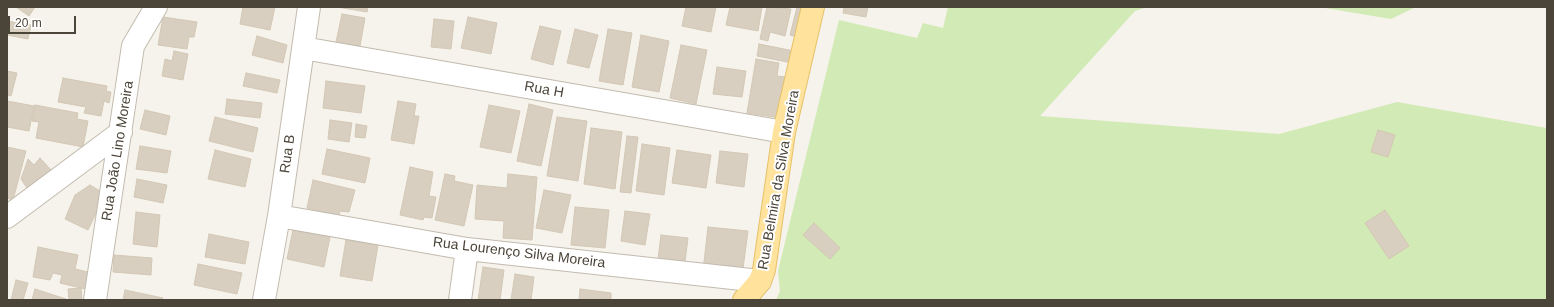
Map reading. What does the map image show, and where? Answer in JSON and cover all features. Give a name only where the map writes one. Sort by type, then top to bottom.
[{"type":"main road","name":"Rua Belmira da Silva Moreira","points":[[744,300],[760,281],[764,270],[784,132],[813,7]]},
{"type":"street","name":"Rua João Lino Moreira","points":[[95,300],[134,46],[156,7]]},
{"type":"street","name":"Rua B","points":[[264,300],[279,216],[309,7]]},
{"type":"street","name":"Rua H","points":[[303,48],[784,132]]},
{"type":"street","points":[[7,217],[121,132]]},
{"type":"street","name":"Rua Lourenço Silva Moreira","points":[[279,216],[467,249],[760,281]]},
{"type":"street","points":[[460,300],[467,249]]},
{"type":"green space","points":[[948,7],[1147,7],[1135,11],[1040,116],[1279,134],[1397,102],[1547,128],[1547,300],[776,300],[780,291],[778,271],[839,20],[917,38],[923,23],[943,28]]},
{"type":"green space","points":[[1319,7],[1416,7],[1391,19]]},
{"type":"building","points":[[16,7],[35,7],[29,16]]},
{"type":"building","points":[[243,7],[275,7],[270,30],[240,24]]},
{"type":"building","points":[[337,7],[368,7],[367,12]]},
{"type":"building","points":[[686,7],[716,7],[711,32],[682,26]]},
{"type":"building","points":[[730,7],[762,7],[758,31],[726,25]]},
{"type":"building","points":[[767,7],[791,9],[785,36],[770,32],[768,41],[760,39]]},
{"type":"building","points":[[797,7],[809,7],[801,38],[790,35]]},
{"type":"building","points":[[844,7],[868,7],[866,17],[843,13]]},
{"type":"building","points":[[342,14],[365,18],[360,46],[336,42]]},
{"type":"building","points":[[163,17],[197,22],[194,37],[189,37],[187,49],[158,45]]},
{"type":"building","points":[[468,17],[497,23],[491,54],[461,48]]},
{"type":"building","points":[[434,19],[454,21],[451,49],[431,47]]},
{"type":"building","points":[[7,21],[31,25],[28,39],[7,35]]},
{"type":"building","points":[[540,26],[561,31],[553,65],[531,59]]},
{"type":"building","points":[[575,29],[598,35],[589,68],[567,63]]},
{"type":"building","points":[[608,29],[632,33],[623,85],[599,81]]},
{"type":"building","points":[[641,35],[669,41],[659,92],[632,87]]},
{"type":"building","points":[[257,36],[287,45],[283,63],[252,55]]},
{"type":"building","points":[[759,44],[794,51],[792,63],[757,56]]},
{"type":"building","points":[[681,45],[707,50],[696,104],[670,98]]},
{"type":"building","points":[[174,51],[188,54],[183,80],[162,76],[165,59],[172,61]]},
{"type":"building","points":[[756,59],[779,63],[777,76],[787,77],[781,118],[747,113]]},
{"type":"building","points":[[717,67],[746,71],[742,97],[713,94]]},
{"type":"building","points":[[7,71],[17,73],[11,96],[7,95]]},
{"type":"building","points":[[246,73],[280,80],[277,93],[243,86]]},
{"type":"building","points":[[63,78],[107,86],[106,91],[111,92],[109,103],[104,101],[101,116],[84,113],[86,107],[58,102]]},
{"type":"building","points":[[326,81],[365,86],[361,113],[323,108]]},
{"type":"building","points":[[227,99],[262,103],[260,118],[225,114]]},
{"type":"building","points":[[7,101],[34,106],[29,131],[7,127]]},
{"type":"building","points":[[398,101],[416,104],[414,116],[419,116],[414,144],[391,140]]},
{"type":"building","points":[[529,104],[553,110],[541,166],[517,161]]},
{"type":"building","points":[[35,105],[78,113],[77,119],[88,121],[83,147],[36,138],[39,122],[32,121]]},
{"type":"building","points":[[489,105],[520,111],[511,153],[480,147]]},
{"type":"building","points":[[145,110],[170,116],[166,135],[140,129]]},
{"type":"building","points":[[215,117],[258,128],[253,152],[209,141]]},
{"type":"building","points":[[557,117],[587,121],[578,181],[547,176]]},
{"type":"building","points":[[330,120],[352,123],[349,142],[328,139]]},
{"type":"building","points":[[356,124],[367,126],[365,138],[355,137]]},
{"type":"building","points":[[591,128],[622,132],[615,189],[584,184]]},
{"type":"building","points":[[1378,130],[1395,135],[1388,157],[1371,152]]},
{"type":"building","points":[[627,136],[638,137],[631,193],[620,192]]},
{"type":"building","points":[[642,144],[670,148],[664,195],[636,191]]},
{"type":"building","points":[[140,146],[171,151],[167,173],[136,169]]},
{"type":"building","points":[[7,147],[26,151],[13,200],[7,198]]},
{"type":"building","points":[[327,149],[370,158],[365,183],[322,174]]},
{"type":"building","points":[[215,150],[251,159],[245,187],[208,179]]},
{"type":"building","points":[[677,150],[711,155],[706,188],[672,183]]},
{"type":"building","points":[[720,151],[748,154],[744,187],[716,183]]},
{"type":"building","points":[[40,158],[52,171],[27,188],[21,179],[28,159],[34,165]]},
{"type":"building","points":[[410,167],[433,172],[429,196],[436,197],[432,218],[424,217],[423,220],[400,215]]},
{"type":"building","points":[[445,174],[455,176],[454,181],[473,185],[464,226],[435,220]]},
{"type":"building","points":[[508,174],[537,177],[532,240],[503,238],[504,221],[475,219],[477,185],[507,188]]},
{"type":"building","points":[[137,179],[167,185],[163,203],[134,197]]},
{"type":"building","points":[[313,180],[355,190],[349,212],[340,211],[339,216],[307,208]]},
{"type":"building","points":[[90,185],[105,194],[88,230],[65,219],[75,195]]},
{"type":"building","points":[[544,190],[571,195],[562,233],[536,228]]},
{"type":"building","points":[[575,207],[609,210],[605,248],[571,245]]},
{"type":"building","points":[[1385,210],[1409,246],[1389,259],[1365,223]]},
{"type":"building","points":[[625,211],[650,214],[645,245],[621,241]]},
{"type":"building","points":[[136,212],[160,215],[157,247],[133,244]]},
{"type":"building","points":[[814,223],[840,248],[830,259],[803,235]]},
{"type":"building","points":[[708,227],[748,231],[742,276],[703,271]]},
{"type":"building","points":[[293,230],[330,237],[324,267],[287,259]]},
{"type":"building","points":[[209,234],[249,242],[245,264],[205,257]]},
{"type":"building","points":[[661,235],[688,238],[685,262],[658,259]]},
{"type":"building","points":[[346,240],[378,245],[372,281],[340,276]]},
{"type":"building","points":[[38,247],[78,255],[75,269],[88,272],[85,289],[60,283],[62,275],[53,273],[50,280],[33,277]]},
{"type":"building","points":[[114,255],[152,258],[151,275],[113,272]]},
{"type":"building","points":[[198,264],[242,273],[237,294],[194,285]]},
{"type":"building","points":[[483,267],[504,270],[500,300],[478,300]]},
{"type":"building","points":[[515,274],[534,277],[531,300],[511,300]]},
{"type":"building","points":[[16,280],[28,283],[23,300],[11,300]]},
{"type":"building","points":[[81,288],[82,300],[69,300],[68,289]]},
{"type":"building","points":[[35,289],[66,299],[32,300]]},
{"type":"building","points":[[580,289],[611,293],[611,300],[579,300]]},
{"type":"building","points":[[125,290],[163,298],[162,300],[123,300]]}]
